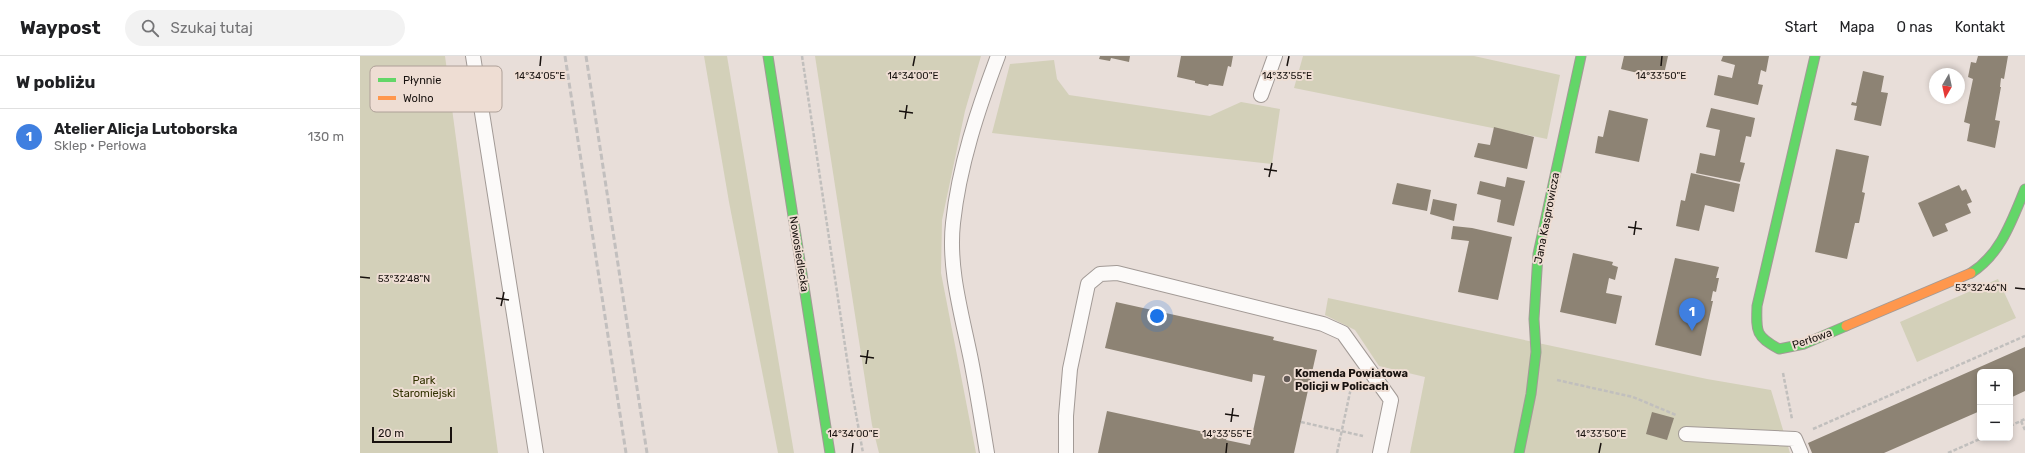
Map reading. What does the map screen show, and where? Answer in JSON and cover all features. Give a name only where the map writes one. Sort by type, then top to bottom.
[{"type":"street","name":"Nowosiedlecka","points":[[768,56],[830,452]]},
{"type":"street","name":"Jana Kasprowicza","points":[[1519,453],[1536,352],[1534,319],[1538,254],[1581,56]]},
{"type":"street","name":"Perłowa","points":[[1815,56],[1757,306],[1756,324],[1762,339],[1779,349],[1804,344],[1972,272],[1993,254],[1997,248],[2007,231],[2025,189]]},
{"type":"lane","points":[[473,56],[475,66]]},
{"type":"lane","points":[[987,453],[971,361],[956,291],[953,254],[953,223],[975,118],[998,56]]},
{"type":"lane","points":[[1260,95],[1275,56]]},
{"type":"lane","points":[[482,112],[536,453]]},
{"type":"lane","points":[[1066,453],[1066,416],[1070,369],[1088,284],[1100,274],[1116,273],[1323,324],[1343,333],[1391,400],[1381,447]]},
{"type":"lane","points":[[1686,434],[1795,439],[1801,453]]},
{"type":"path","points":[[802,56],[851,386],[863,453]]},
{"type":"path","points":[[1779,349],[1795,439],[2025,336]]},
{"type":"path","points":[[1337,453],[1354,373],[1366,364]]},
{"type":"path","points":[[1533,374],[1633,397],[1682,418]]},
{"type":"path","points":[[2013,425],[2025,419]]},
{"type":"path","points":[[2021,421],[2025,430]]},
{"type":"path","points":[[1301,422],[1342,431],[1381,447]]},
{"type":"path","points":[[1948,453],[1977,440]]},
{"type":"green space","name":"Park Staromiejski","points":[[360,56],[445,56],[446,66],[370,66],[370,112],[452,112],[498,453],[360,453]]},
{"type":"green space","points":[[704,56],[727,56],[794,453],[778,453],[729,202]]},
{"type":"green space","points":[[815,56],[981,56],[965,111],[942,220],[941,273],[976,453],[879,453],[872,425]]},
{"type":"green space","points":[[1303,56],[1474,56],[1560,75],[1547,139],[1294,88]]},
{"type":"green space","points":[[1054,60],[1057,79],[1069,95],[1210,116],[1241,102],[1280,109],[1272,164],[992,133],[1010,64]]},
{"type":"green space","points":[[1998,279],[2016,318],[1917,362],[1900,322]]},
{"type":"green space","points":[[1328,298],[1707,379],[1771,390],[1790,453],[1410,453],[1425,377],[1379,366],[1355,330],[1325,315]]},
{"type":"building","points":[[1100,56],[1130,56],[1129,62],[1111,58],[1110,61],[1099,59]]},
{"type":"building","points":[[1181,56],[1233,56],[1231,67],[1228,66],[1223,86],[1209,84],[1208,86],[1177,77]]},
{"type":"building","points":[[1624,56],[1668,56],[1663,79],[1621,69]]},
{"type":"building","points":[[1723,56],[1769,56],[1766,72],[1761,70],[1758,84],[1763,85],[1758,105],[1714,95],[1718,75],[1732,78],[1735,65],[1721,61]]},
{"type":"building","points":[[1978,56],[2008,56],[2004,79],[2001,78],[2001,87],[1995,120],[2000,121],[1995,148],[1967,141],[1970,124],[1964,122],[1973,79],[1968,77],[1971,62],[1976,63]]},
{"type":"building","points":[[1863,71],[1884,76],[1881,92],[1888,93],[1881,126],[1854,120],[1857,106],[1851,105],[1852,102],[1856,103]]},
{"type":"building","points":[[1711,108],[1755,118],[1751,137],[1746,136],[1740,162],[1745,163],[1740,182],[1696,173],[1700,153],[1715,156],[1720,130],[1706,127]]},
{"type":"building","points":[[1609,110],[1648,119],[1639,162],[1595,153],[1598,136],[1603,137]]},
{"type":"building","points":[[1494,127],[1534,137],[1527,169],[1474,157],[1478,143],[1490,145]]},
{"type":"building","points":[[1836,149],[1869,156],[1862,192],[1865,193],[1859,223],[1855,223],[1847,259],[1815,252]]},
{"type":"building","points":[[1691,173],[1740,184],[1734,212],[1705,205],[1699,231],[1676,226],[1681,200],[1685,201]]},
{"type":"building","points":[[1507,177],[1525,181],[1514,226],[1497,222],[1501,200],[1477,194],[1480,181],[1505,187]]},
{"type":"building","points":[[1397,183],[1431,190],[1427,211],[1392,204]]},
{"type":"building","points":[[1959,185],[1962,191],[1966,189],[1972,202],[1967,204],[1971,213],[1945,224],[1948,231],[1933,237],[1918,203]]},
{"type":"building","points":[[1433,199],[1457,204],[1454,221],[1430,214]]},
{"type":"building","points":[[1453,226],[1472,228],[1512,237],[1498,300],[1458,292],[1469,241],[1451,239]]},
{"type":"building","points":[[1573,253],[1613,262],[1612,265],[1618,267],[1615,280],[1609,278],[1606,293],[1622,296],[1616,324],[1560,312]]},
{"type":"building","points":[[1675,258],[1719,267],[1716,278],[1719,278],[1716,292],[1713,291],[1711,301],[1713,301],[1701,356],[1655,345]]},
{"type":"building","name":"Komenda Powiatowa Policji w Policach","points":[[1116,302],[1274,337],[1273,340],[1317,350],[1294,453],[1098,453],[1107,411],[1227,437],[1226,440],[1250,445],[1265,376],[1253,374],[1252,382],[1105,348]]},
{"type":"building","points":[[2025,347],[2025,391],[2013,397],[2013,369],[1977,369],[1977,412],[1884,453],[1812,453],[1808,443]]},
{"type":"building","points":[[1652,412],[1674,418],[1667,440],[1646,434]]},
{"type":"railway","points":[[565,56],[626,453]]},
{"type":"railway","points":[[586,56],[647,453]]},
{"type":"traffic: fast","points":[[768,56],[830,453]]},
{"type":"traffic: fast","points":[[1519,453],[1531,394],[1536,352],[1534,319],[1538,254],[1581,56]]},
{"type":"traffic: fast","points":[[1815,56],[1757,306],[1757,328],[1759,333],[1766,341],[1779,349],[1804,344],[1846,326]]},
{"type":"traffic: fast","points":[[1971,273],[1981,265],[1998,246],[2010,224],[2025,189]]},
{"type":"traffic: slow","points":[[1846,326],[1971,273]]},
{"type":"place","name":"Atelier Alicja Lutoborska","points":[[1692,331]]},
{"type":"place","name":"Komenda Powiatowa Policji w Policach","points":[[1287,379]]}]
